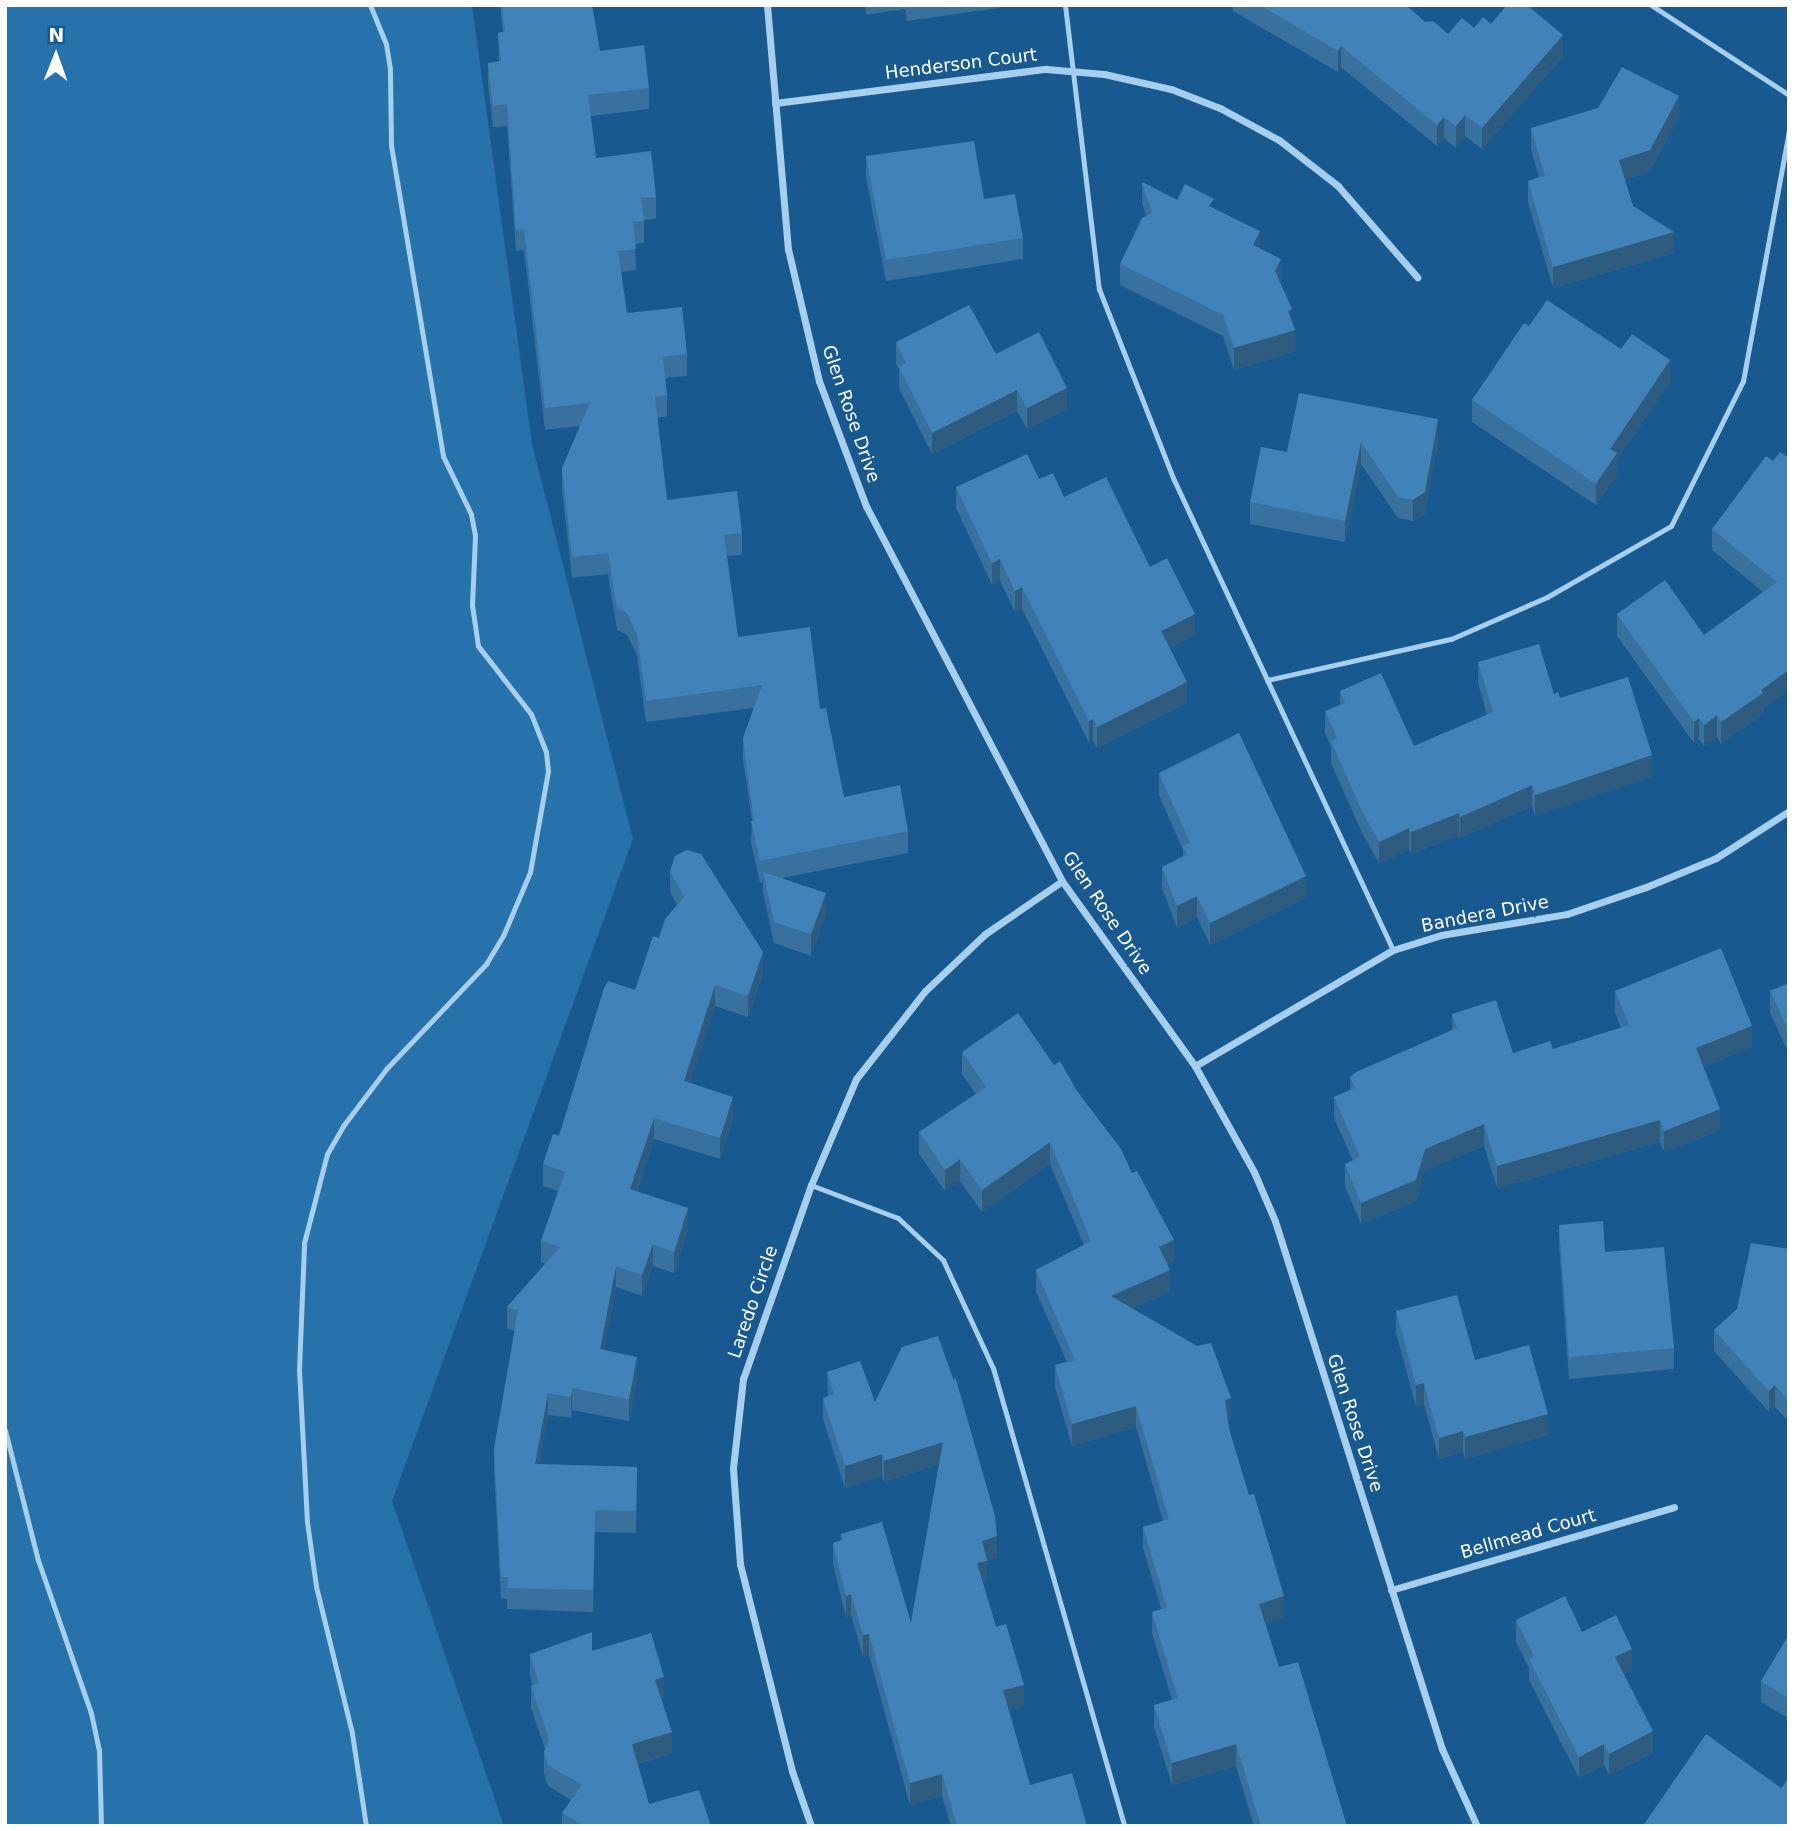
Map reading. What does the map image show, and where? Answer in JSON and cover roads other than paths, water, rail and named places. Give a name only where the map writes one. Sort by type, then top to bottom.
[{"type":"street","name":"Glen Rose Drive","points":[[767,5],[788,249],[819,381],[866,506],[1062,881],[1195,1066],[1254,1172],[1275,1222],[1442,1749],[1477,1826]]},
{"type":"street","name":"Henderson Court","points":[[775,103],[1046,69],[1072,71],[1171,89],[1220,108],[1279,140],[1338,186],[1417,277]]},
{"type":"street","name":"Bandera Drive","points":[[1195,1066],[1393,950],[1441,935],[1567,914],[1646,887],[1716,858],[1789,811]]},
{"type":"street","name":"Laredo Circle","points":[[811,1826],[792,1772],[740,1564],[733,1468],[743,1379],[811,1185],[856,1079],[876,1048],[925,991],[985,934],[1062,881]]},
{"type":"street","name":"Bellmead Court","points":[[1391,1590],[1674,1507]]},
{"type":"lane","points":[[366,1826],[350,1721],[316,1586],[307,1522],[299,1370],[304,1243],[327,1154],[344,1126],[387,1068],[486,964],[503,936],[530,872],[548,771],[546,751],[531,714],[478,646],[472,605],[475,535],[471,514],[443,456],[391,145],[388,57],[370,5]]},
{"type":"lane","points":[[1065,5],[1099,289],[1174,480],[1393,950]]},
{"type":"lane","points":[[1651,5],[1789,95]]},
{"type":"lane","points":[[1267,680],[1451,639],[1547,597],[1671,526],[1742,381],[1789,130]]},
{"type":"lane","points":[[811,1185],[898,1218],[943,1259],[993,1368],[1124,1826]]},
{"type":"lane","points":[[5,1430],[38,1560],[92,1713],[99,1750],[101,1826]]}]
